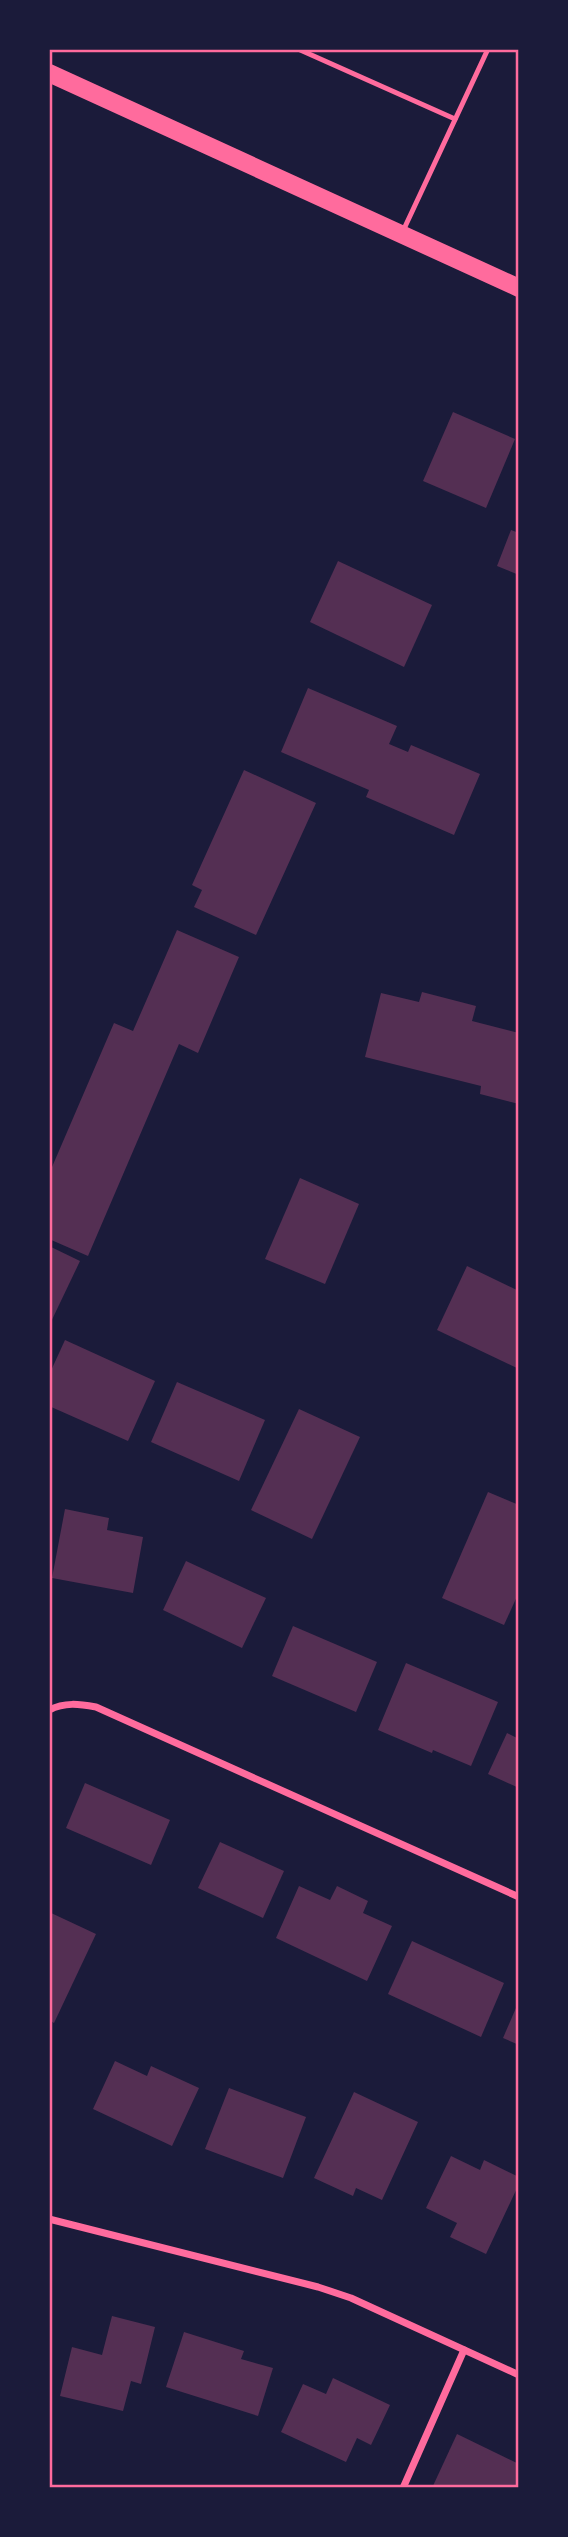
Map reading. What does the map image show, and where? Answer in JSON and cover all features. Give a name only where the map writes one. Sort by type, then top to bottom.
[{"type":"main road","points":[[49,73],[519,288]]},
{"type":"street","points":[[49,1710],[60,1704],[96,1707],[519,1897]]},
{"type":"street","points":[[49,2219],[318,2287],[351,2298],[519,2375]]},
{"type":"street","points":[[403,2488],[464,2350]]},
{"type":"lane","points":[[298,49],[455,119]]},
{"type":"lane","points":[[402,234],[488,49]]},
{"type":"building","points":[[453,412],[515,439],[486,508],[423,481]]},
{"type":"building","points":[[511,530],[519,533],[519,575],[497,566]]},
{"type":"building","points":[[338,561],[432,605],[404,667],[310,622]]},
{"type":"building","points":[[308,688],[397,726],[389,744],[408,752],[411,745],[480,774],[454,835],[366,797],[369,790],[281,752]]},
{"type":"building","points":[[244,770],[316,803],[256,935],[194,907],[202,890],[192,885]]},
{"type":"building","points":[[177,930],[239,957],[198,1053],[179,1044],[88,1256],[49,1239],[49,1174],[114,1023],[133,1031]]},
{"type":"building","points":[[422,992],[476,1006],[472,1021],[519,1033],[519,1104],[480,1094],[481,1086],[365,1057],[381,993],[419,1002]]},
{"type":"building","points":[[300,1178],[359,1204],[325,1284],[265,1259]]},
{"type":"building","points":[[49,1246],[80,1261],[49,1326]]},
{"type":"building","points":[[467,1266],[519,1291],[519,1369],[437,1330]]},
{"type":"building","points":[[65,1340],[155,1381],[128,1441],[49,1406],[49,1375]]},
{"type":"building","points":[[177,1382],[265,1420],[239,1481],[151,1442]]},
{"type":"building","points":[[299,1409],[360,1437],[312,1539],[251,1510]]},
{"type":"building","points":[[488,1492],[519,1505],[519,1592],[504,1625],[442,1598]]},
{"type":"building","points":[[65,1509],[109,1518],[107,1530],[143,1537],[133,1593],[52,1578]]},
{"type":"building","points":[[186,1561],[266,1598],[242,1648],[163,1610]]},
{"type":"building","points":[[293,1626],[377,1662],[356,1712],[272,1676]]},
{"type":"building","points":[[406,1663],[498,1702],[471,1766],[378,1730]]},
{"type":"building","points":[[507,1733],[519,1739],[519,1788],[488,1774]]},
{"type":"building","points":[[85,1783],[170,1820],[151,1865],[66,1828]]},
{"type":"building","points":[[220,1842],[284,1871],[263,1918],[198,1888]]},
{"type":"building","points":[[299,1886],[330,1900],[337,1886],[368,1901],[363,1913],[392,1926],[367,1981],[276,1938]]},
{"type":"building","points":[[49,1912],[96,1934],[54,2023],[49,2020]]},
{"type":"building","points":[[412,1941],[504,1983],[481,2037],[388,1994]]},
{"type":"building","points":[[519,2001],[519,2045],[503,2038]]},
{"type":"building","points":[[115,2061],[147,2076],[151,2066],[199,2088],[172,2146],[93,2109]]},
{"type":"building","points":[[229,2088],[306,2117],[283,2178],[205,2149]]},
{"type":"building","points":[[354,2092],[418,2122],[382,2200],[356,2188],[353,2196],[314,2178]]},
{"type":"building","points":[[451,2156],[480,2170],[484,2160],[519,2177],[519,2184],[486,2254],[450,2237],[457,2223],[426,2208]]},
{"type":"building","points":[[112,2316],[155,2327],[141,2384],[131,2381],[123,2411],[60,2396],[72,2347],[102,2355]]},
{"type":"building","points":[[184,2332],[244,2351],[241,2359],[273,2368],[258,2416],[166,2387]]},
{"type":"building","points":[[333,2378],[390,2405],[371,2445],[357,2438],[346,2462],[281,2432],[303,2384],[326,2394]]},
{"type":"building","points":[[457,2434],[519,2464],[519,2488],[432,2488]]}]
